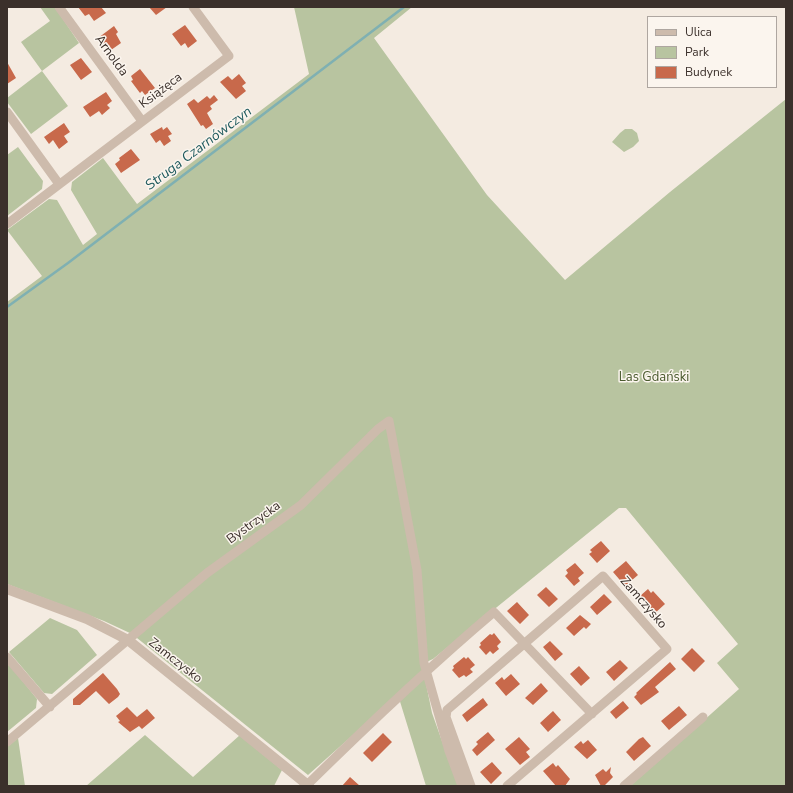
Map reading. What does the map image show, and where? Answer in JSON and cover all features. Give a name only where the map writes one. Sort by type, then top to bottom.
[{"type":"street","name":"Arnolda","points":[[59,7],[142,121]]},
{"type":"street","name":"Książęca","points":[[7,224],[229,56],[193,7]]},
{"type":"street","points":[[7,112],[59,184]]},
{"type":"street","name":"Bystrzycka","points":[[7,742],[207,574],[301,506],[378,429],[389,421],[417,570],[424,663],[427,669]]},
{"type":"street","name":"Zamczysko","points":[[471,786],[446,717],[446,712],[451,705],[602,576],[667,649],[507,786]]},
{"type":"street","name":"Zamczysko","points":[[7,590],[87,619],[128,640],[308,785],[406,692],[427,669],[494,612],[592,714]]},
{"type":"street","points":[[7,657],[50,706]]},
{"type":"street","points":[[427,669],[434,703],[462,786]]},
{"type":"street","points":[[624,786],[703,717]]},
{"type":"green space","points":[[40,7],[55,7],[79,43],[42,71],[21,42],[50,21]]},
{"type":"green space","name":"Las Gdański","points":[[294,7],[412,7],[374,38],[487,195],[565,280],[670,192],[786,99],[786,786],[630,786],[739,689],[717,663],[738,644],[626,508],[619,508],[433,659],[422,664],[432,713],[458,786],[426,786],[398,695],[308,775],[132,634],[104,621],[7,584],[7,302],[42,276],[7,230],[49,199],[57,200],[83,245],[97,234],[71,190],[72,182],[103,158],[137,204],[309,74]]},
{"type":"green space","points":[[42,71],[68,106],[31,134],[7,102],[7,98]]},
{"type":"green space","points":[[625,129],[632,129],[637,133],[639,141],[633,147],[624,152],[612,142]]},
{"type":"green space","points":[[18,147],[43,181],[42,189],[7,216],[7,155]]},
{"type":"green space","points":[[50,618],[77,630],[97,655],[52,694],[44,693],[9,652]]},
{"type":"green space","points":[[9,664],[37,699],[36,708],[7,732],[7,667]]},
{"type":"green space","points":[[145,735],[193,777],[240,735],[282,770],[274,786],[86,786]]},
{"type":"green space","points":[[18,738],[25,786],[7,786],[7,747]]},
{"type":"building","points":[[78,7],[101,7],[106,13],[94,21],[89,14],[85,16]]},
{"type":"building","points":[[149,7],[167,7],[156,15]]},
{"type":"building","points":[[185,25],[197,41],[188,48],[185,43],[181,46],[172,34]]},
{"type":"building","points":[[114,26],[118,32],[116,34],[121,43],[111,50],[106,43],[102,44],[98,38]]},
{"type":"building","points":[[81,58],[92,72],[81,80],[70,65]]},
{"type":"building","points":[[7,62],[16,78],[7,84]]},
{"type":"building","points":[[140,69],[155,88],[145,95],[142,91],[140,93],[131,81],[133,80],[131,76]]},
{"type":"building","points":[[239,74],[246,83],[242,86],[246,91],[236,99],[220,82],[228,76],[232,80]]},
{"type":"building","points":[[106,92],[112,101],[107,105],[110,108],[102,115],[99,111],[90,117],[83,107]]},
{"type":"building","points":[[214,95],[218,100],[210,106],[212,109],[207,113],[213,124],[206,129],[203,125],[201,126],[187,104],[194,99],[198,103],[207,96],[210,99]]},
{"type":"building","points":[[64,123],[70,132],[64,136],[68,142],[59,149],[53,140],[49,144],[44,137]]},
{"type":"building","points":[[162,127],[163,130],[167,127],[172,134],[168,136],[171,141],[164,146],[160,140],[156,143],[150,134]]},
{"type":"building","points":[[131,149],[140,160],[121,173],[115,164],[120,160],[119,158]]},
{"type":"building","points":[[601,541],[610,551],[597,563],[589,554],[592,552],[590,550]]},
{"type":"building","points":[[626,561],[638,575],[625,586],[613,572]]},
{"type":"building","points":[[575,563],[584,573],[578,578],[580,581],[574,586],[565,576],[568,573],[566,570]]},
{"type":"building","points":[[546,587],[558,599],[549,607],[537,595]]},
{"type":"building","points":[[648,589],[651,593],[653,591],[665,604],[654,614],[640,596]]},
{"type":"building","points":[[604,594],[612,602],[597,615],[590,607]]},
{"type":"building","points":[[517,602],[529,615],[520,624],[507,611]]},
{"type":"building","points":[[580,615],[591,624],[586,629],[584,627],[574,636],[566,628]]},
{"type":"building","points":[[494,633],[501,642],[497,646],[499,649],[493,654],[490,651],[486,655],[479,647],[481,645],[480,643],[490,634],[492,635]]},
{"type":"building","points":[[550,641],[563,654],[555,661],[543,647]]},
{"type":"building","points":[[692,648],[705,661],[694,672],[681,659]]},
{"type":"building","points":[[464,657],[466,659],[468,657],[475,665],[470,669],[473,672],[466,677],[464,675],[459,678],[452,670],[454,668],[453,666]]},
{"type":"building","points":[[620,660],[628,668],[614,681],[606,672]]},
{"type":"building","points":[[670,662],[676,669],[655,687],[659,692],[641,705],[634,697],[637,694],[636,693]]},
{"type":"building","points":[[579,666],[590,678],[581,686],[570,674]]},
{"type":"building","points":[[103,673],[117,689],[120,694],[118,697],[109,704],[96,691],[80,705],[73,705],[73,699]]},
{"type":"building","points":[[511,674],[520,684],[506,696],[495,683],[502,677],[504,680]]},
{"type":"building","points":[[541,683],[548,691],[533,705],[525,698]]},
{"type":"building","points":[[483,698],[488,705],[467,722],[462,715]]},
{"type":"building","points":[[623,701],[629,708],[616,719],[610,712]]},
{"type":"building","points":[[679,706],[687,715],[669,730],[661,721]]},
{"type":"building","points":[[127,707],[137,717],[147,709],[155,718],[142,729],[139,726],[130,732],[118,722],[120,721],[116,716]]},
{"type":"building","points":[[553,711],[561,720],[548,732],[540,723]]},
{"type":"building","points":[[488,732],[495,740],[477,756],[472,750],[478,744],[476,742]]},
{"type":"building","points":[[383,733],[392,742],[372,762],[363,753]]},
{"type":"building","points":[[519,737],[530,749],[526,752],[530,757],[520,765],[505,749]]},
{"type":"building","points":[[643,737],[651,746],[634,761],[626,752]]},
{"type":"building","points":[[588,740],[597,750],[587,759],[574,747],[581,741],[583,744]]},
{"type":"building","points":[[492,762],[502,773],[491,784],[480,772]]},
{"type":"building","points":[[553,763],[556,767],[558,765],[570,779],[565,786],[556,786],[543,771]]},
{"type":"building","points":[[611,767],[610,773],[613,777],[604,786],[601,786],[595,775],[603,769],[606,772]]},
{"type":"building","points":[[350,777],[360,786],[342,786]]},
{"type":"waterway","name":"Struga Czarnówczyn","points":[[7,307],[68,263],[404,7]]}]
